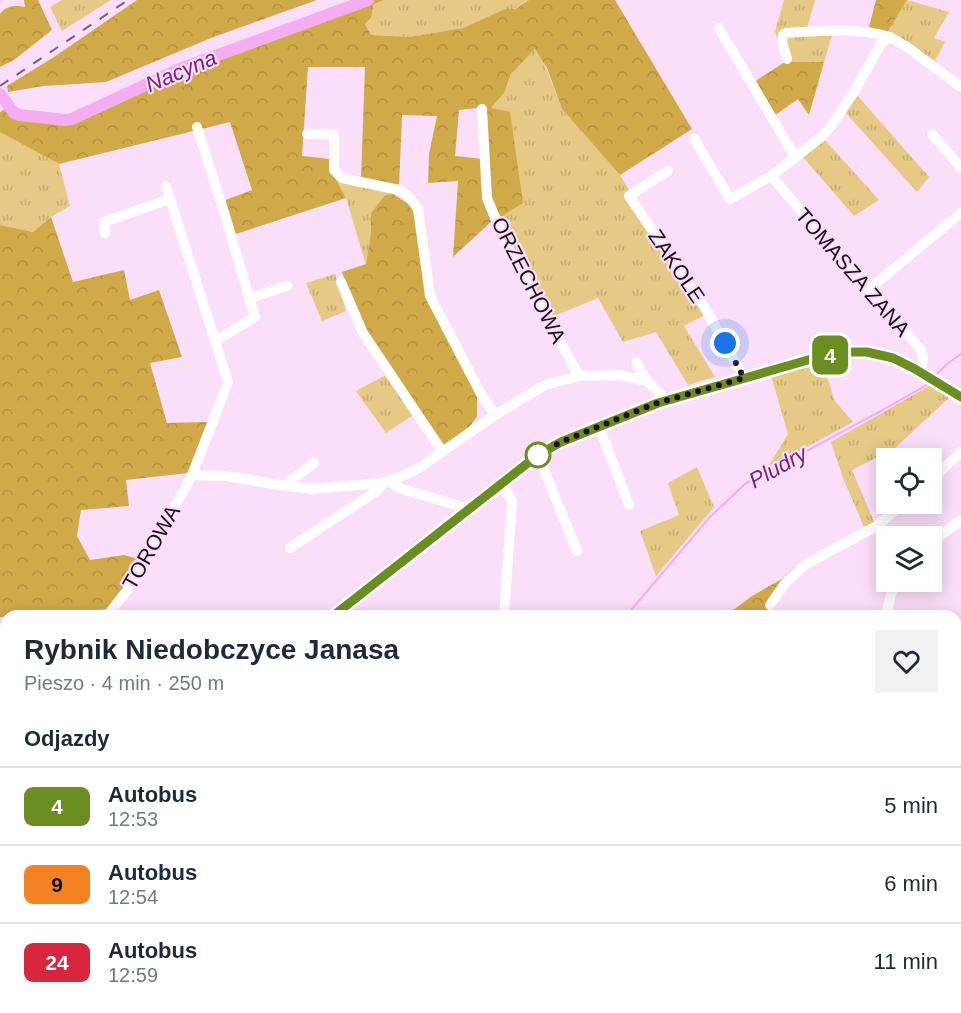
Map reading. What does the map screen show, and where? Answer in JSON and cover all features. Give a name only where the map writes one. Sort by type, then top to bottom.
[{"type":"street","points":[[718,28],[795,157]]},
{"type":"street","points":[[787,59],[782,41],[786,33],[846,30],[871,32],[890,37],[907,47],[961,87]]},
{"type":"street","points":[[694,140],[730,199],[771,176],[820,138],[854,92],[882,42],[890,37]]},
{"type":"street","name":"ORZECHOWA","points":[[482,108],[487,198],[504,240],[579,376]]},
{"type":"street","points":[[197,127],[255,317],[215,341]]},
{"type":"street","points":[[307,134],[334,135],[334,170],[342,178],[399,190],[410,198],[418,209],[430,296],[481,394],[495,415]]},
{"type":"street","points":[[932,134],[961,168]]},
{"type":"street","name":"ZAKOLE","points":[[668,171],[629,196],[705,308],[744,378]]},
{"type":"street","name":"TOMASZA ZANA","points":[[771,176],[921,350],[924,358],[923,374]]},
{"type":"street","points":[[166,186],[228,382],[192,475],[226,476],[311,489],[387,482],[411,472],[495,415],[545,385],[579,376],[619,375],[647,381]]},
{"type":"street","points":[[105,233],[104,222],[170,199]]},
{"type":"street","points":[[869,289],[961,213]]},
{"type":"street","points":[[341,282],[363,333],[442,451]]},
{"type":"street","points":[[250,298],[287,286]]},
{"type":"street","points":[[341,610],[538,455],[561,442],[667,400],[819,357],[853,351],[893,358],[961,397]]},
{"type":"street","points":[[636,362],[647,381],[667,400]]},
{"type":"street","points":[[599,426],[628,505]]},
{"type":"street","points":[[942,470],[961,452]]},
{"type":"street","points":[[538,455],[577,551]]},
{"type":"street","points":[[287,486],[290,481],[314,463]]},
{"type":"street","name":"TOROWA","points":[[112,610],[132,584],[192,475]]},
{"type":"street","points":[[387,482],[468,510]]},
{"type":"street","points":[[290,548],[387,482]]},
{"type":"street","points":[[501,484],[512,501],[504,610]]},
{"type":"street","points":[[770,605],[786,582],[805,566],[819,556],[877,526],[891,514]]},
{"type":"street","points":[[942,534],[961,520]]},
{"type":"street","points":[[887,610],[892,592]]},
{"type":"green space","points":[[24,0],[38,0],[52,30],[14,60],[0,67],[0,14],[11,6],[25,7]]},
{"type":"green space","points":[[62,0],[111,0],[62,31],[50,7]]},
{"type":"green space","points":[[137,0],[317,0],[211,38],[106,82],[43,86],[8,92],[7,86]]},
{"type":"green space","points":[[374,0],[384,0],[374,4],[371,18],[365,24],[371,35],[409,37],[463,28],[505,9],[515,9],[529,0],[615,0],[692,129],[620,175],[562,109],[547,68],[535,49],[511,74],[504,93],[491,108],[510,112],[523,203],[501,217],[489,196],[484,107],[459,110],[455,156],[483,159],[482,197],[493,220],[453,257],[458,181],[428,183],[429,154],[437,116],[402,115],[399,187],[361,179],[365,67],[308,67],[302,156],[330,159],[334,176],[346,198],[233,235],[223,201],[252,190],[230,122],[59,164],[0,132],[0,112],[5,109],[13,117],[64,123],[79,120],[180,71]]},
{"type":"green space","points":[[384,0],[529,0],[514,9],[505,9],[463,28],[409,37],[371,35],[365,25],[371,18],[374,4]]},
{"type":"green space","points":[[784,0],[815,0],[806,32],[832,35],[824,62],[785,62],[775,31]]},
{"type":"green space","points":[[876,0],[907,0],[887,33],[869,27]]},
{"type":"green space","points":[[907,0],[949,12],[934,38],[945,42],[934,63],[887,33]]},
{"type":"green space","points":[[536,48],[562,109],[620,175],[705,315],[684,326],[715,377],[688,385],[656,332],[623,342],[598,298],[551,317],[507,234],[501,217],[523,202],[491,108],[504,93],[511,74]]},
{"type":"green space","points":[[785,62],[824,62],[809,115],[798,99],[774,116],[754,82]]},
{"type":"green space","points":[[856,94],[929,177],[917,192],[844,111]]},
{"type":"green space","points":[[0,132],[59,164],[70,206],[51,217],[33,232],[0,225]]},
{"type":"green space","points":[[823,138],[879,200],[854,216],[802,156]]},
{"type":"green space","points":[[334,176],[356,187],[373,186],[393,191],[393,194],[385,195],[371,213],[371,232],[366,265],[346,198]]},
{"type":"green space","points":[[393,194],[416,211],[427,296],[477,396],[477,417],[469,427],[443,446],[364,330],[342,272],[366,264],[371,232],[371,213],[385,195]]},
{"type":"green space","points":[[51,217],[73,282],[124,270],[130,300],[159,290],[182,357],[150,363],[167,423],[208,422],[188,473],[126,480],[129,506],[81,510],[77,536],[90,560],[124,555],[142,560],[109,609],[0,610],[0,225],[33,232]]},
{"type":"green space","points":[[335,274],[346,311],[322,321],[306,283]]},
{"type":"green space","points":[[821,359],[835,401],[853,422],[762,471],[768,467],[788,434],[770,372]]},
{"type":"green space","points":[[386,375],[415,414],[386,433],[356,391]]},
{"type":"green space","points":[[929,386],[949,398],[895,448],[876,448],[876,458],[852,470],[875,524],[864,527],[843,478],[831,442]]},
{"type":"green space","points":[[697,467],[714,507],[656,576],[640,531],[679,515],[668,483]]},
{"type":"green space","points":[[796,566],[767,610],[733,610],[752,596],[780,580]]},
{"type":"waterway","name":"Nacyna","points":[[0,94],[14,113],[72,119],[180,69],[368,0]]},
{"type":"waterway","name":"Pludry","points":[[936,375],[961,354]]},
{"type":"waterway","name":"Pludry","points":[[631,610],[710,517],[745,484],[930,382]]},
{"type":"railway","points":[[0,86],[128,0]]},
{"type":"bus line","name":"4","points":[[341,610],[538,455],[561,442],[658,403],[819,357],[853,351],[893,358],[961,397]]},
{"type":"route","points":[[538,455],[561,442],[654,404],[744,378],[725,343]]}]
